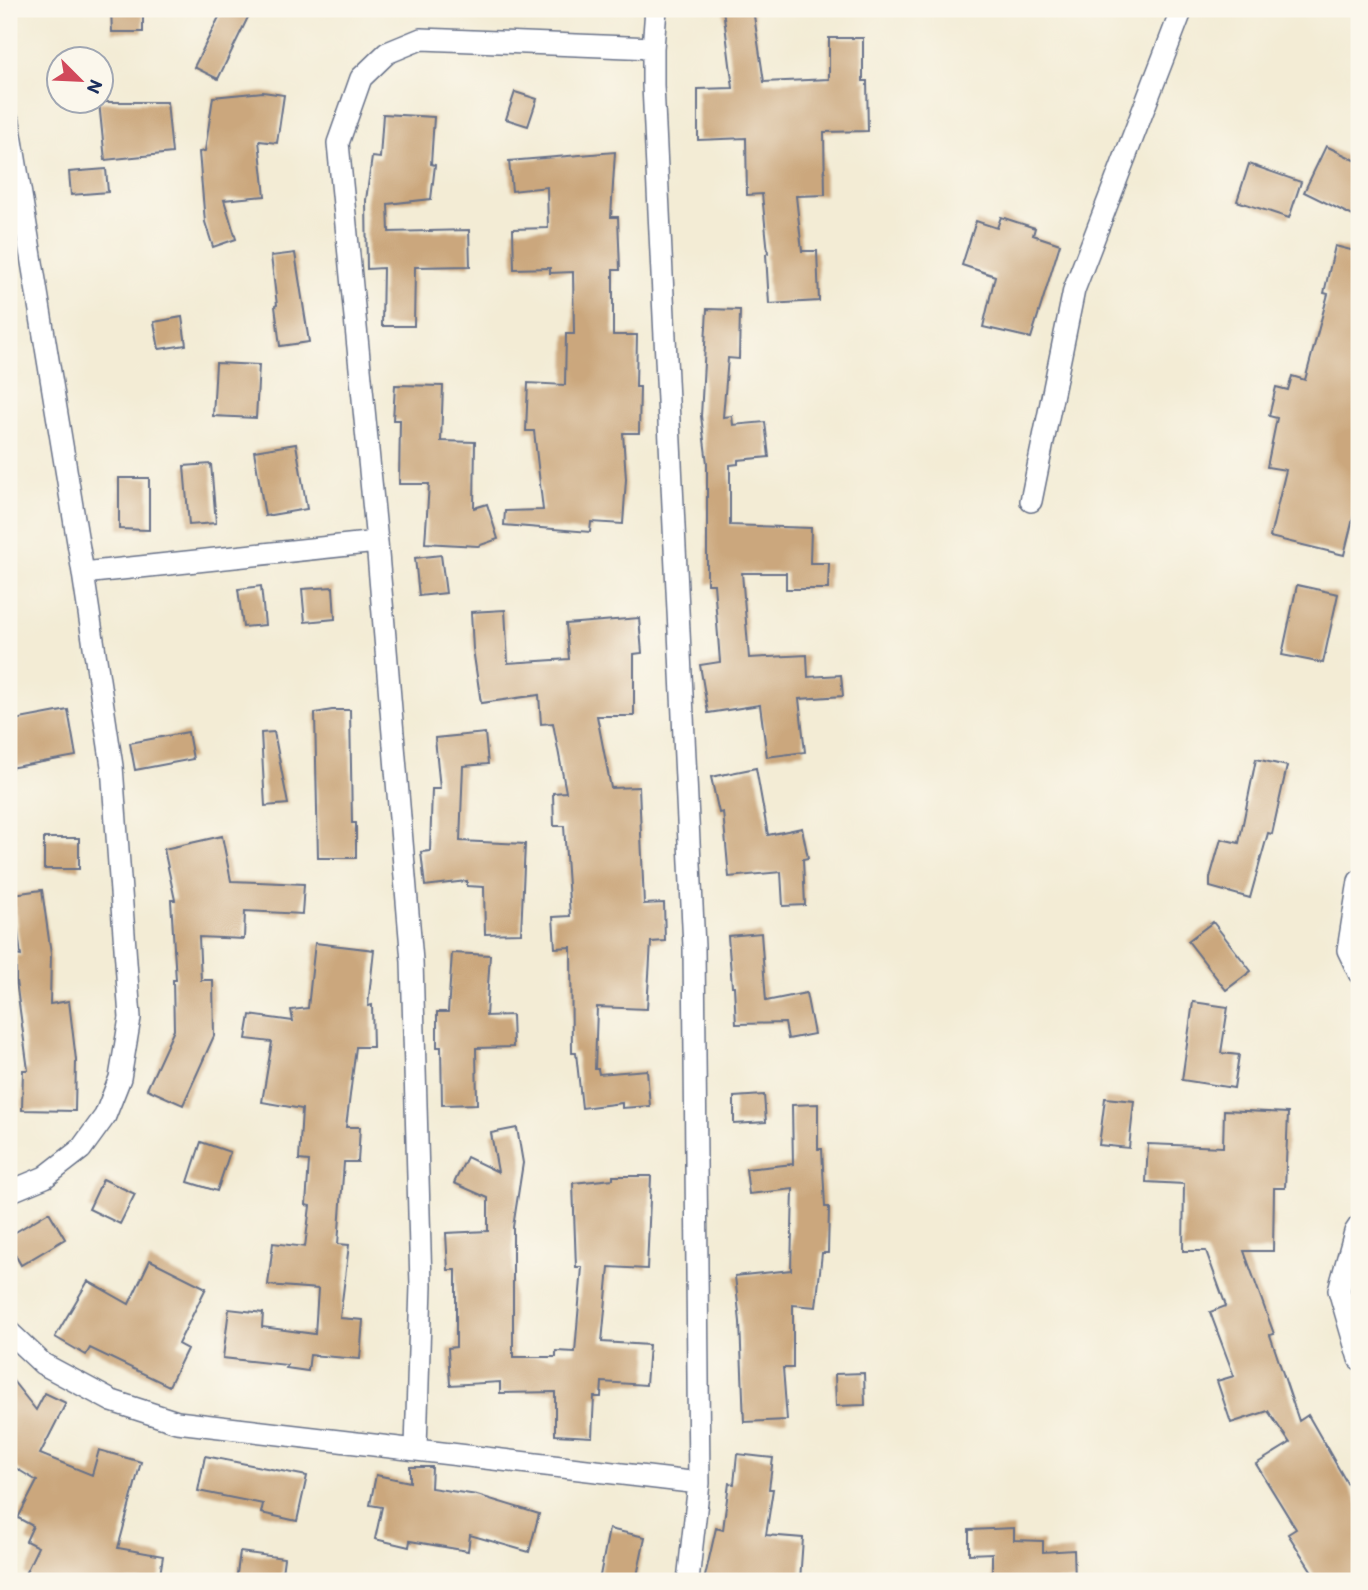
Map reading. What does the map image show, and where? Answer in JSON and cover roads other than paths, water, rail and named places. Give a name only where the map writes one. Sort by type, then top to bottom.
[{"type":"street","points":[[656,9],[653,48],[694,947],[699,1483],[688,1581]]},
{"type":"street","points":[[1031,501],[1074,290],[1182,9]]},
{"type":"street","points":[[416,1448],[421,1285],[412,961],[377,542],[338,143],[361,78],[387,53],[421,39],[653,48]]},
{"type":"street","points":[[9,122],[112,766],[130,1018],[120,1078],[105,1116],[81,1149],[45,1177],[9,1192]]},
{"type":"street","points":[[83,573],[377,542]]},
{"type":"street","points":[[1359,881],[1348,950],[1359,973]]},
{"type":"street","points":[[1359,1226],[1339,1290],[1359,1359]]},
{"type":"street","points":[[9,1332],[43,1364],[100,1395],[177,1422],[699,1483]]}]
